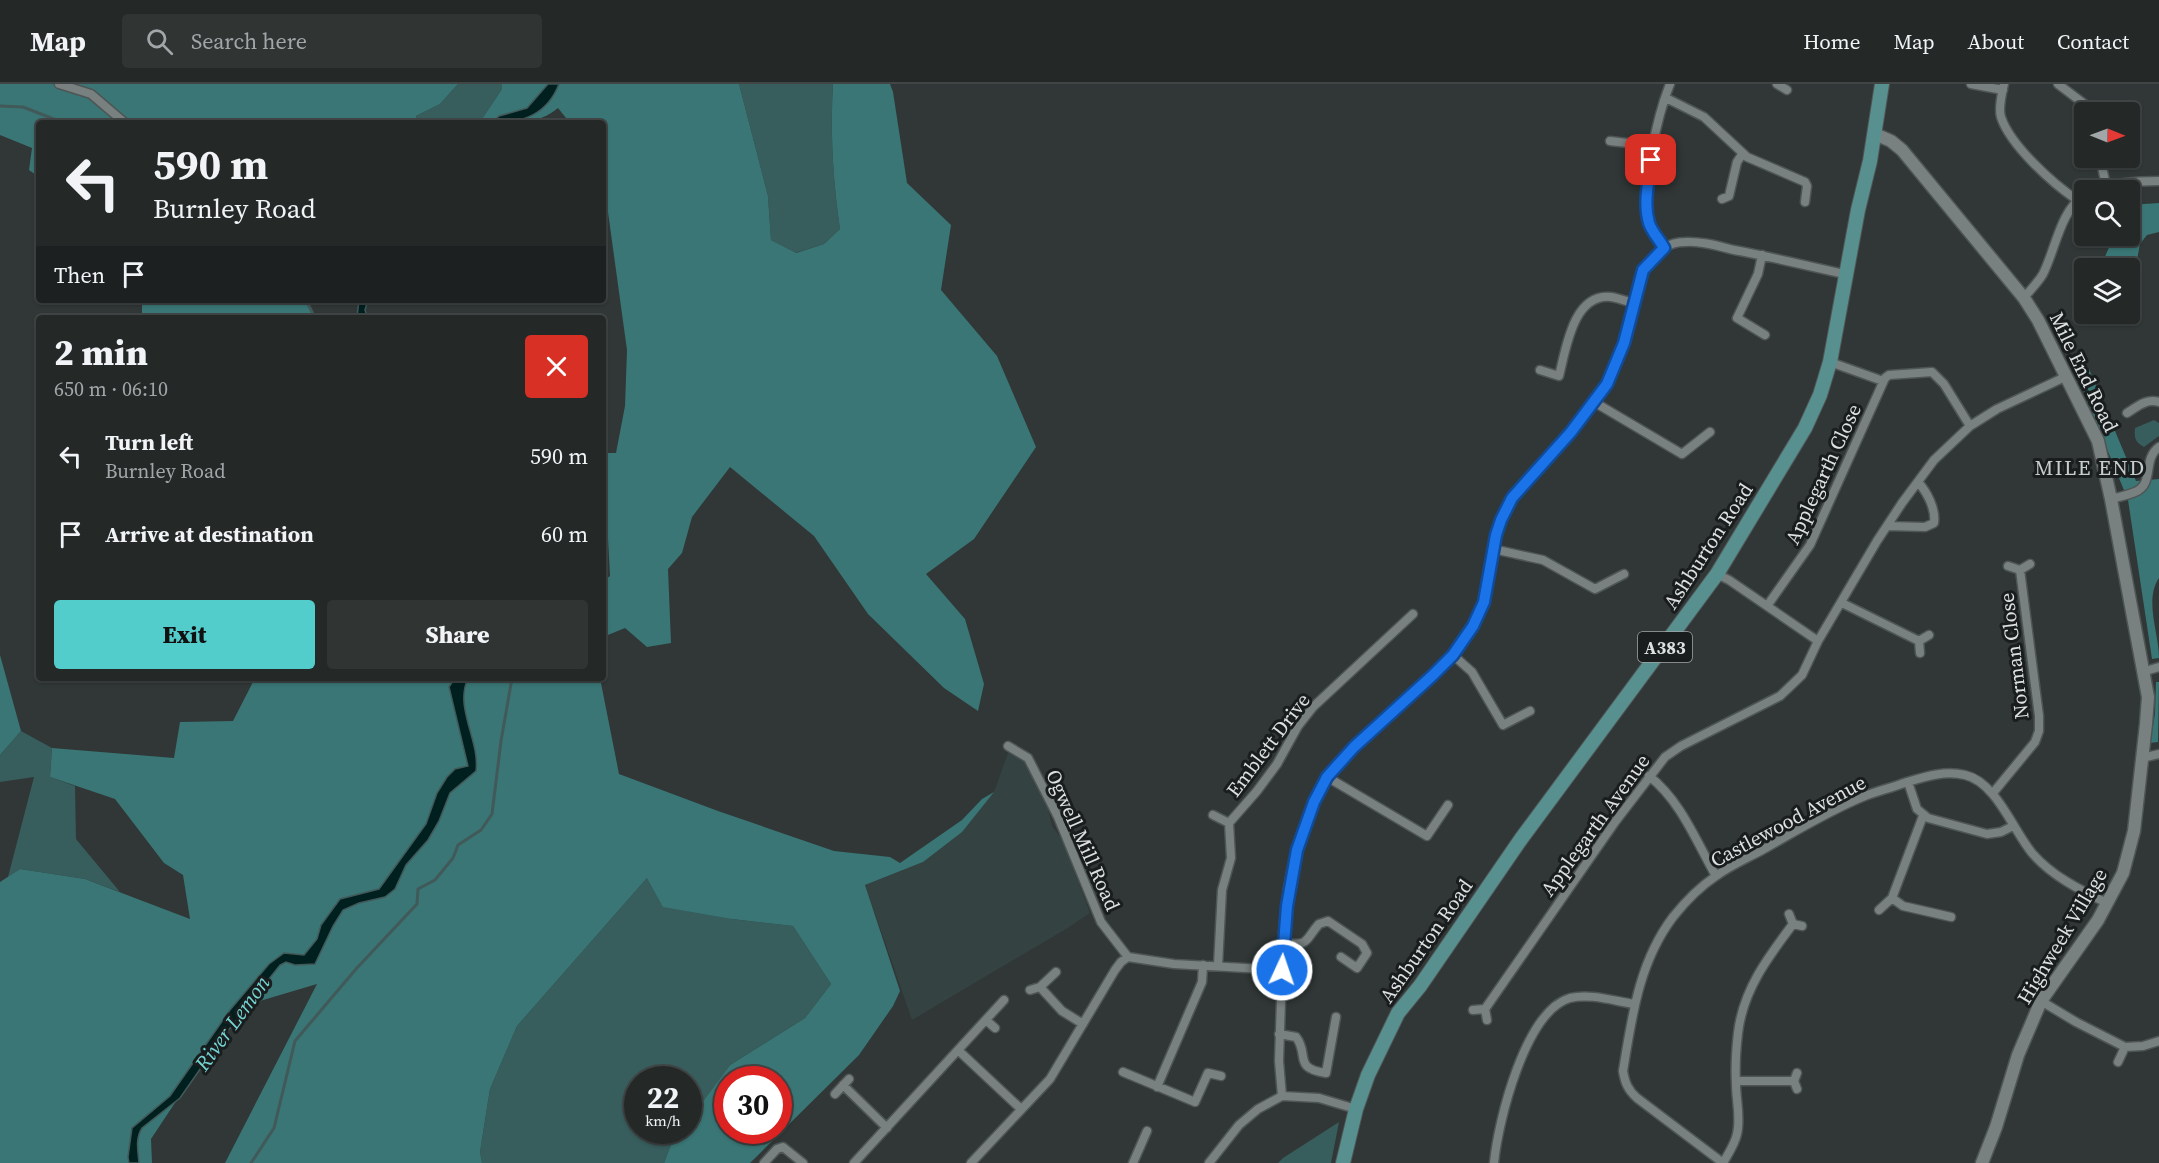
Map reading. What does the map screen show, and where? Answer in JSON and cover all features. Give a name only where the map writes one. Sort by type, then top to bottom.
[{"type":"main road","name":"Ashburton Road","points":[[1343,1163],[1356,1109],[1368,1075],[1398,1013],[1420,986],[1521,839],[1718,574],[1805,428],[1820,395],[1830,362],[1845,274],[1875,134],[1882,84]]},
{"type":"street","points":[[59,84],[91,94],[121,120]]},
{"type":"street","points":[[1664,248],[1649,224],[1647,198],[1653,146],[1670,84]]},
{"type":"street","points":[[1777,84],[1787,90]]},
{"type":"street","points":[[1971,84],[2003,87],[1999,114],[2009,135],[2055,185],[2074,198]]},
{"type":"street","points":[[2058,84],[2082,102]]},
{"type":"street","points":[[1666,98],[1704,117],[1747,158],[1805,182],[1807,186],[1805,202]]},
{"type":"street","name":"Mile End Road","points":[[1875,134],[1892,141],[1902,150],[2018,289],[2038,320],[2098,441],[2148,697],[2142,758]]},
{"type":"street","points":[[1610,141],[1653,146]]},
{"type":"street","points":[[1722,199],[1729,196],[1737,162],[1743,153]]},
{"type":"street","points":[[2140,181],[2159,182]]},
{"type":"street","points":[[2028,293],[2042,276],[2067,214],[2074,204]]},
{"type":"street","points":[[1282,1096],[1279,1034],[1287,906],[1297,850],[1314,802],[1327,777],[1354,747],[1453,655],[1473,626],[1484,602],[1493,549],[1501,520],[1512,498],[1571,432],[1607,384],[1624,343],[1643,270],[1664,248],[1674,243],[1698,242],[1845,274]]},
{"type":"street","points":[[1762,255],[1758,274],[1737,318],[1765,335]]},
{"type":"street","points":[[1540,370],[1559,376],[1571,329],[1585,305],[1597,299],[1609,297],[1633,303]]},
{"type":"street","points":[[1830,362],[1883,381],[1889,375],[1932,372],[1944,384],[1970,426]]},
{"type":"street","name":"Applegarth Avenue","points":[[1485,1009],[1649,776],[1665,757],[1681,746],[1791,688],[1802,675],[1818,641],[1887,525],[1934,460],[1970,426],[1997,409],[2065,376]]},
{"type":"street","name":"Applegarth Close","points":[[1767,606],[1810,545],[1883,381]]},
{"type":"street","points":[[2127,413],[2144,402],[2151,400],[2159,402]]},
{"type":"street","points":[[1594,402],[1682,454],[1710,432]]},
{"type":"street","points":[[2111,499],[2135,493],[2141,489],[2148,475],[2150,458],[2159,447]]},
{"type":"street","points":[[1887,525],[1925,527],[1934,523],[1932,507],[1924,489],[1918,482]]},
{"type":"street","points":[[1493,549],[1543,560],[1595,590],[1624,574]]},
{"type":"street","name":"Norman Close","points":[[2008,566],[2020,570],[2030,564]]},
{"type":"street","name":"Norman Close","points":[[1993,793],[2036,742],[2039,731],[2020,570]]},
{"type":"street","points":[[1718,574],[1818,641]]},
{"type":"street","points":[[1842,603],[1919,641]]},
{"type":"street","name":"Emblett Drive","points":[[1218,965],[1222,890],[1231,858],[1229,823],[1277,764],[1298,726],[1313,707],[1413,614]]},
{"type":"street","points":[[1919,641],[1929,635]]},
{"type":"street","points":[[1919,641],[1920,653]]},
{"type":"street","points":[[1453,655],[1472,672],[1503,725],[1530,711]]},
{"type":"street","points":[[2142,672],[2159,667]]},
{"type":"street","name":"Ogwell Mill Road","points":[[1008,746],[1028,758],[1058,817],[1101,922],[1128,957]]},
{"type":"street","points":[[2142,758],[2159,754]]},
{"type":"street","name":"Highweek Village","points":[[1982,1163],[1996,1127],[2018,1055],[2041,1001],[2107,903],[2123,873],[2130,852],[2142,758]]},
{"type":"street","name":"Castlewood Avenue","points":[[1723,1163],[1629,1090],[1624,1081],[1623,1071],[1634,1004],[1646,964],[1673,917],[1716,876],[1864,796],[1916,778],[1947,772],[1967,775],[1981,782],[1993,793],[2033,854],[2074,887],[2107,903]]},
{"type":"street","points":[[1649,776],[1678,807],[1716,876]]},
{"type":"street","points":[[1327,777],[1427,837],[1448,805]]},
{"type":"street","points":[[1908,782],[1917,809],[1923,816],[1987,834],[2001,832],[2013,826]]},
{"type":"street","name":"Emblett Drive","points":[[1213,815],[1229,823]]},
{"type":"street","points":[[1879,910],[1892,898],[1923,816]]},
{"type":"street","points":[[1892,898],[1903,906],[1951,918]]},
{"type":"street","points":[[1723,1163],[1737,1136],[1739,1124],[1736,1081],[1738,1031],[1752,983],[1770,954],[1798,925],[1789,914]]},
{"type":"street","points":[[1284,943],[1303,944],[1309,940],[1319,924],[1328,921],[1362,944],[1367,953],[1357,968],[1341,957]]},
{"type":"street","points":[[971,1163],[1050,1079],[1115,970],[1128,957],[1174,964],[1282,970]]},
{"type":"street","points":[[1158,1087],[1202,982],[1203,965]]},
{"type":"street","points":[[1030,990],[1040,987],[1056,972]]},
{"type":"street","points":[[1040,987],[1062,1011],[1083,1024]]},
{"type":"street","points":[[1494,1163],[1502,1116],[1523,1055],[1539,1023],[1548,1012],[1569,998],[1581,997],[1634,1004]]},
{"type":"street","points":[[854,1163],[1004,1000]]},
{"type":"street","points":[[2041,1001],[2076,1022],[2126,1047],[2143,1046],[2159,1041]]},
{"type":"street","points":[[1473,1010],[1485,1009],[1487,1020]]},
{"type":"street","points":[[1279,1034],[1296,1037],[1300,1042],[1304,1063],[1311,1070],[1326,1073],[1335,1017]]},
{"type":"street","points":[[986,1020],[995,1028]]},
{"type":"street","points":[[2118,1062],[2126,1047]]},
{"type":"street","points":[[959,1051],[1021,1109]]},
{"type":"street","points":[[1123,1072],[1195,1102],[1208,1073],[1221,1076]]},
{"type":"street","points":[[1736,1081],[1796,1081]]},
{"type":"street","points":[[835,1094],[846,1082],[887,1128]]},
{"type":"street","points":[[1209,1163],[1239,1125],[1258,1109],[1282,1096],[1319,1098],[1356,1109]]},
{"type":"street","points":[[1133,1163],[1147,1131]]},
{"type":"street","points":[[764,1163],[777,1149],[783,1147],[802,1163]]},
{"type":"shaded area","points":[[0,84],[458,84],[440,104],[416,116],[417,120],[36,120],[36,175],[29,170],[32,148],[0,135]]},
{"type":"shaded area","points":[[458,84],[502,84],[502,89],[480,120],[417,120],[416,116],[440,104]]},
{"type":"shaded area","points":[[502,84],[739,84],[768,196],[771,240],[796,253],[824,244],[840,229],[833,156],[833,84],[890,84],[907,183],[951,225],[941,290],[997,356],[1036,447],[974,539],[926,574],[965,619],[984,684],[978,711],[944,688],[868,614],[814,536],[730,467],[692,517],[682,553],[668,569],[671,643],[647,647],[625,628],[606,636],[606,579],[610,576],[606,520],[606,453],[616,453],[625,406],[627,350],[606,198],[606,120],[568,120],[558,108],[536,120],[480,120],[502,89]]},
{"type":"shaded area","points":[[739,84],[833,84],[833,156],[840,229],[824,244],[795,253],[771,240],[768,196]]},
{"type":"shaded area","points":[[2159,203],[2159,232],[2147,235],[2140,244],[2140,204]]},
{"type":"shaded area","points":[[2110,246],[2140,246],[2137,258],[2104,258]]},
{"type":"shaded area","points":[[140,303],[308,303],[314,315],[142,315]]},
{"type":"shaded area","points":[[2089,369],[2136,481],[2159,479],[2159,578],[2152,606],[2159,658],[2152,659],[2128,500],[2077,376]]},
{"type":"shaded area","points":[[2154,420],[2159,423],[2159,436],[2144,447],[2136,439],[2135,428]]},
{"type":"shaded area","points":[[0,655],[21,731],[0,755]]},
{"type":"shaded area","points":[[253,681],[601,681],[619,774],[834,851],[890,857],[900,863],[962,820],[982,799],[994,792],[962,832],[923,862],[865,885],[900,991],[893,1006],[859,1055],[792,1121],[792,1066],[729,1066],[805,1018],[831,984],[793,926],[732,919],[663,907],[647,878],[517,1026],[490,1089],[480,1152],[482,1163],[225,1163],[317,984],[250,1004],[204,1059],[151,1139],[152,1163],[0,1163],[0,882],[20,869],[85,879],[190,919],[183,875],[164,863],[115,799],[50,777],[52,748],[174,758],[180,722],[233,721]]},
{"type":"shaded area","points":[[2156,682],[2159,682],[2158,742],[2150,743],[2155,714]]},
{"type":"shaded area","points":[[21,731],[52,748],[50,777],[75,786],[76,839],[120,892],[85,879],[20,869],[8,877],[34,777],[0,782],[0,755]]},
{"type":"shaded area","points":[[1008,753],[1025,762],[1045,796],[1052,826],[1063,841],[1090,913],[912,1020],[865,885],[923,862],[994,792]]},
{"type":"shaded area","points":[[647,878],[732,919],[793,926],[831,984],[805,1018],[729,1066],[714,1066],[714,1086],[702,1103],[702,1066],[624,1066],[624,1144],[671,1144],[664,1163],[482,1163],[480,1152],[490,1089],[517,1026]]},
{"type":"shaded area","points":[[714,1086],[714,1144],[769,1144],[750,1163],[664,1163],[671,1144],[702,1144],[702,1103]]},
{"type":"shaded area","points":[[1339,1122],[1331,1163],[1278,1163],[1283,1158]]},
{"type":"water","points":[[548,84],[559,84],[548,103],[532,115],[518,120],[495,120],[499,116],[527,108]]},
{"type":"water","points":[[359,303],[367,303],[365,310],[367,315],[357,315]]},
{"type":"water","name":"River Lemon","points":[[453,681],[467,681],[464,689],[465,712],[474,748],[476,771],[450,793],[439,821],[428,840],[406,865],[395,889],[385,897],[359,903],[343,910],[315,964],[295,965],[286,962],[280,965],[219,1042],[180,1098],[142,1128],[138,1141],[139,1163],[129,1163],[132,1128],[170,1096],[230,1010],[269,964],[284,953],[304,955],[317,939],[321,925],[340,899],[379,889],[426,824],[437,793],[447,777],[455,769],[468,766],[449,687]]},
{"type":"waterway","points":[[0,106],[23,107],[56,120]]},
{"type":"waterway","points":[[308,303],[314,315]]},
{"type":"waterway","points":[[251,1163],[274,1128],[295,1041],[356,969],[417,904],[418,889],[435,880],[453,858],[458,845],[481,830],[492,814],[511,681]]},
{"type":"district","name":"MILE END","points":[[2090,467]]},
{"type":"route","points":[[1282,970],[1287,906],[1297,850],[1314,802],[1327,777],[1354,747],[1453,655],[1473,626],[1484,602],[1496,535],[1512,498],[1571,432],[1607,384],[1624,343],[1643,270],[1664,248],[1649,224],[1647,212],[1651,160]]}]
